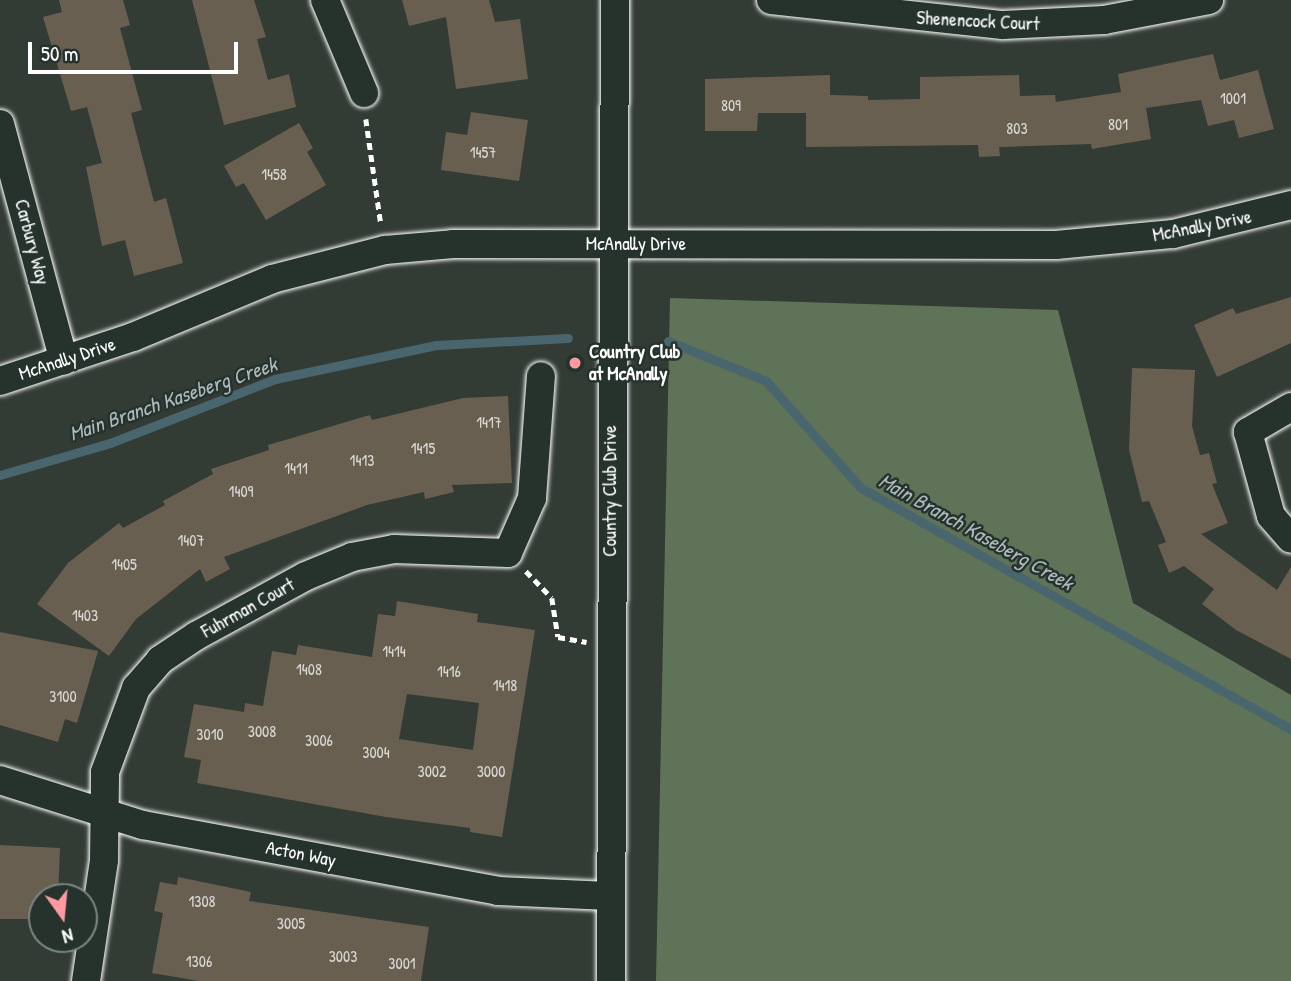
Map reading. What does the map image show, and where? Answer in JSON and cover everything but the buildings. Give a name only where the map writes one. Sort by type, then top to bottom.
[{"type":"street","points":[[325,0],[364,93]]},
{"type":"street","name":"Country Club Drive","points":[[611,981],[610,642],[615,0]]},
{"type":"street","name":"Shenencock Court","points":[[771,0],[1003,25],[1071,23],[1192,2]]},
{"type":"street","name":"Carbury Way","points":[[0,124],[6,167],[64,361]]},
{"type":"street","name":"McAnally Drive","points":[[0,381],[133,337],[272,279],[386,250],[453,244],[1056,245],[1173,234],[1291,205]]},
{"type":"street","points":[[508,553],[532,498],[541,376]]},
{"type":"street","points":[[1291,407],[1248,432],[1271,516],[1291,539]]},
{"type":"street","name":"Fuhrman Court","points":[[86,981],[104,860],[105,772],[136,688],[160,660],[196,636],[306,576],[352,557],[394,549],[508,553]]},
{"type":"street","name":"Acton Way","points":[[0,780],[105,816],[498,891],[609,895]]},
{"type":"path","points":[[364,93],[386,250]]},
{"type":"path","points":[[508,553],[552,598],[558,637],[566,641],[610,642]]},
{"type":"green space","points":[[670,298],[1058,310],[1133,603],[1291,695],[1291,981],[656,981]]},
{"type":"waterway","name":"Main Branch Kaseberg Creek","points":[[0,475],[110,443],[275,379],[437,345],[568,338]]},
{"type":"waterway","name":"Main Branch Kaseberg Creek","points":[[668,341],[766,381],[861,488],[1291,729]]},
{"type":"place","name":"Country Club at McAnally","points":[[575,363]]}]
